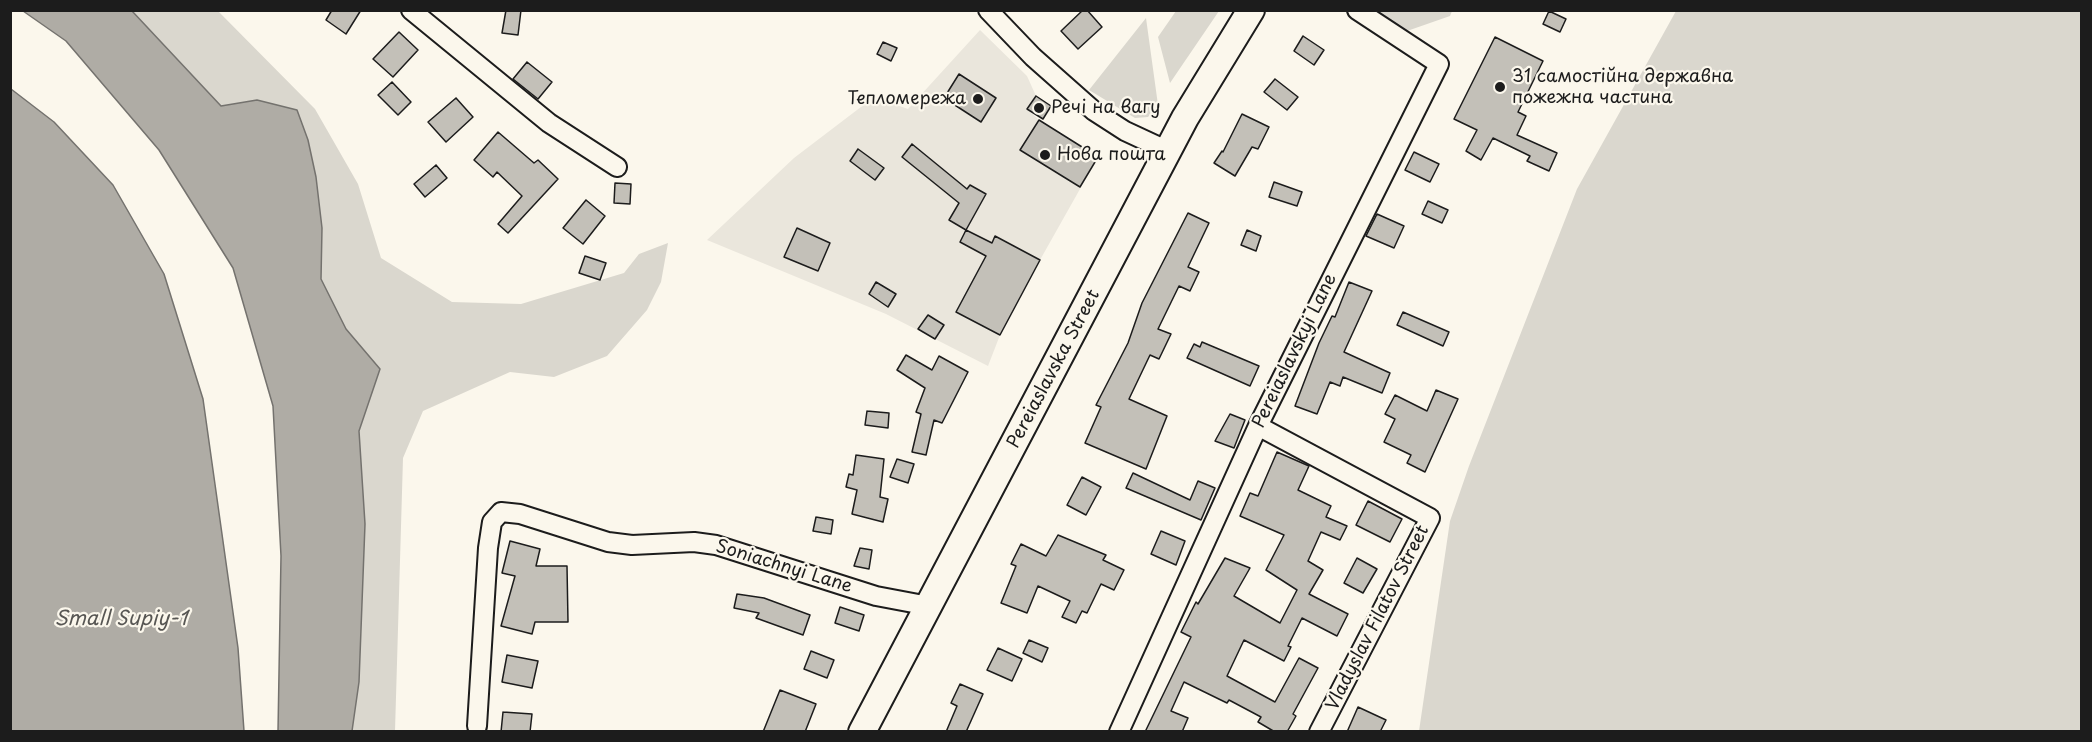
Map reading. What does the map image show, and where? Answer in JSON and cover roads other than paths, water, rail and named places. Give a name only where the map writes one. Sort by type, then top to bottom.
[{"type":"main road","name":"Pereiaslavska Street","points":[[862,732],[1168,151],[1251,10]]},
{"type":"street","points":[[411,10],[549,123],[617,167]]},
{"type":"street","points":[[988,10],[1033,57],[1094,111],[1125,131],[1168,151]]},
{"type":"street","name":"Pereiaslavskyi Lane","points":[[1119,732],[1258,426],[1439,64],[1357,10]]},
{"type":"street","name":"Vladyslav Filatov Street","points":[[1258,426],[1430,518],[1319,732]]},
{"type":"street","name":"Soniachnyi Lane","points":[[477,726],[488,548],[492,522],[501,512],[515,513],[616,544],[694,542],[716,545],[876,596],[929,606]]},
{"type":"water","points":[[23,11],[132,11],[221,106],[257,100],[297,110],[308,140],[316,177],[322,228],[321,279],[346,329],[380,369],[359,431],[365,524],[359,682],[352,731],[278,731],[281,556],[273,406],[233,268],[159,150],[66,41]]},
{"type":"water","name":"Small Supiy-1","points":[[11,89],[54,122],[113,185],[164,274],[203,399],[238,648],[244,731],[11,731]]},
{"type":"place","name":"31 самостійна державна пожежна частина","points":[[1500,87]]},
{"type":"place","name":"Тепломережа","points":[[978,99]]},
{"type":"place","name":"Речі на вагу","points":[[1039,108]]},
{"type":"place","name":"Нова пошта","points":[[1045,155]]}]
